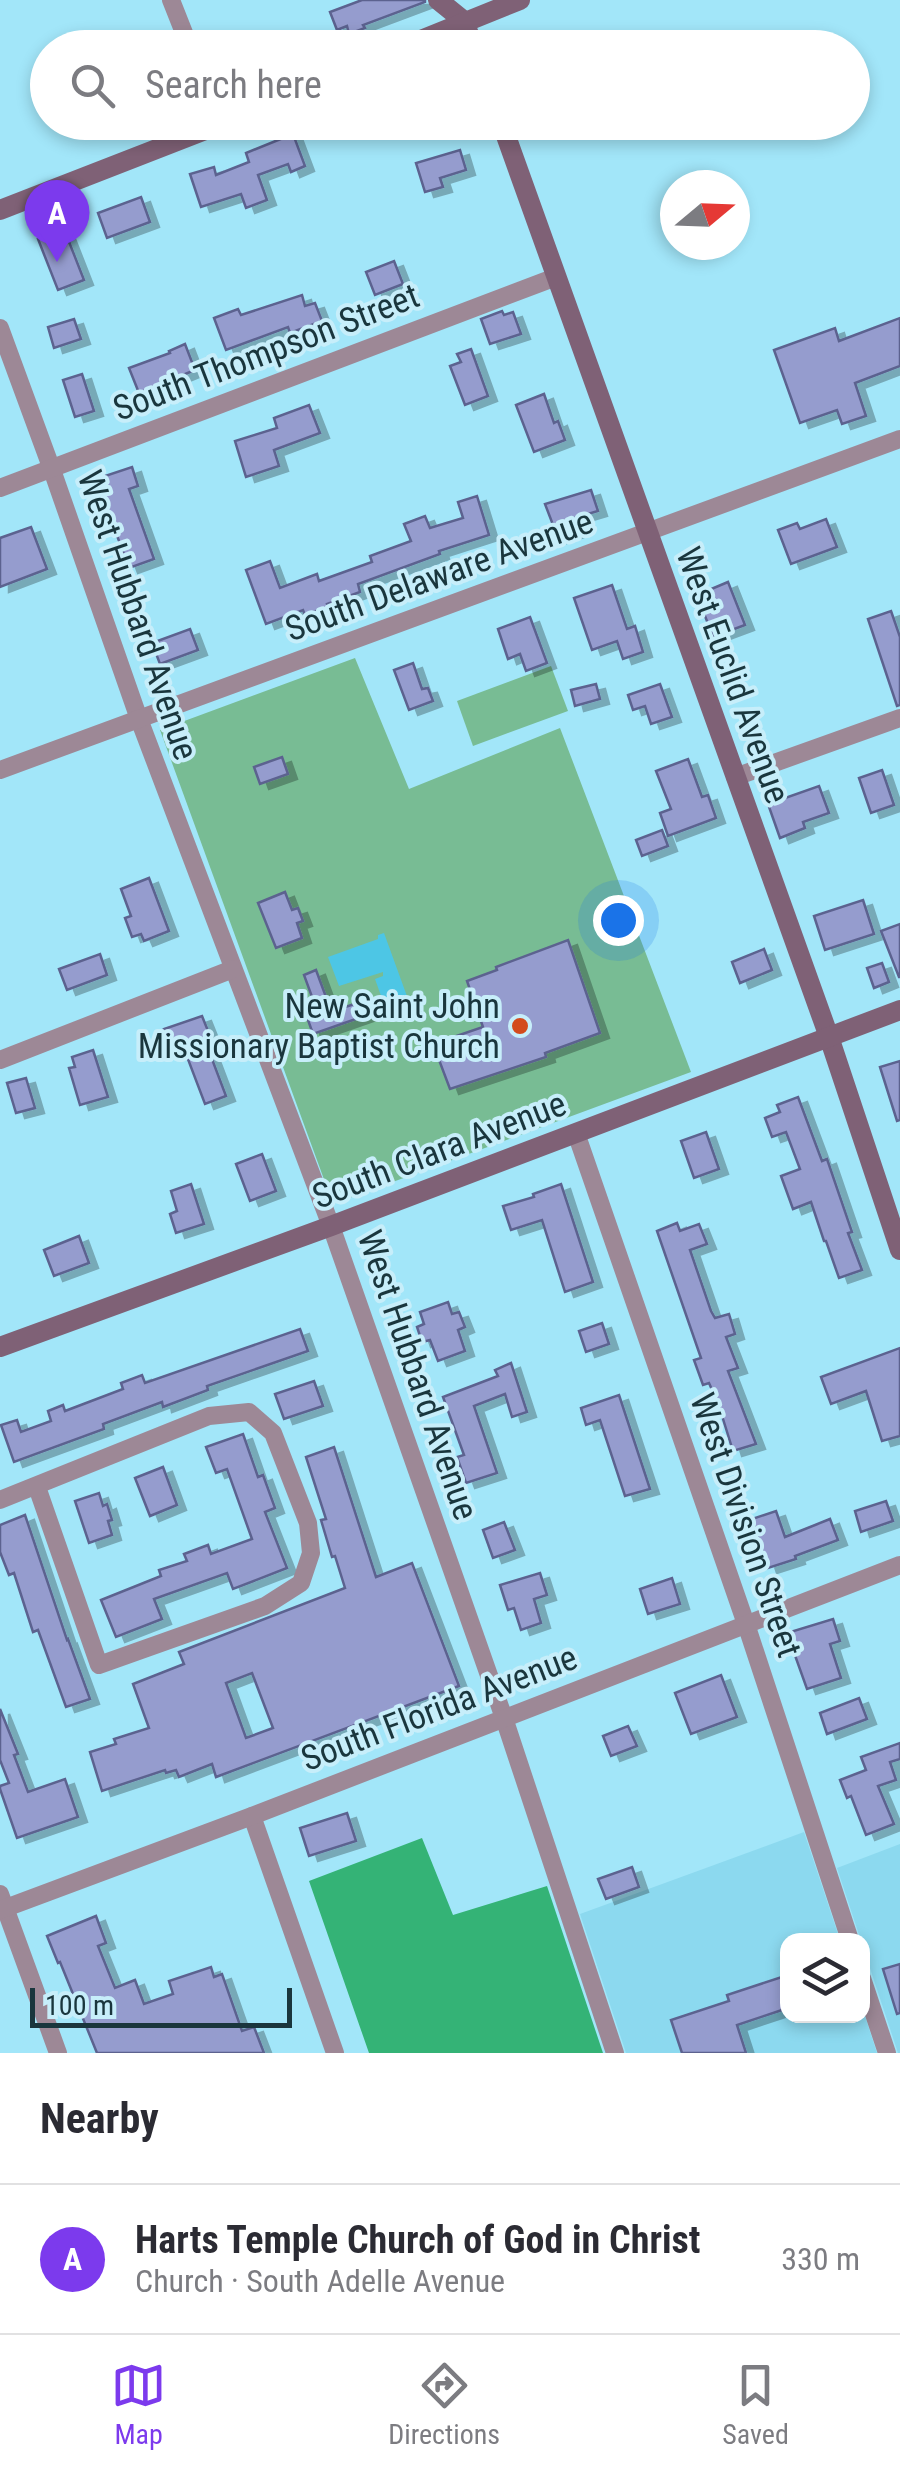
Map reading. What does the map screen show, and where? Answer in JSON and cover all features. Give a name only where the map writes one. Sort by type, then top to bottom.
[{"type":"street","points":[[172,0],[183,30]]},
{"type":"street","points":[[438,0],[464,20],[468,30]]},
{"type":"street","points":[[442,30],[520,0]]},
{"type":"street","points":[[0,210],[178,140]]},
{"type":"street","name":"West Euclid Avenue","points":[[507,140],[829,1038],[900,1250]]},
{"type":"street","name":"South Thompson Street","points":[[0,488],[556,277]]},
{"type":"street","name":"West Hubbard Avenue","points":[[0,328],[139,719],[331,1226],[504,1718],[615,2053]]},
{"type":"street","name":"South Delaware Avenue","points":[[0,770],[900,439]]},
{"type":"street","points":[[735,777],[900,718]]},
{"type":"street","points":[[0,1060],[232,969]]},
{"type":"street","name":"South Clara Avenue","points":[[0,1347],[900,1010]]},
{"type":"street","name":"West Division Street","points":[[576,1133],[746,1624],[848,1933]]},
{"type":"street","points":[[0,1500],[210,1416],[249,1412],[273,1433],[308,1523],[310,1553],[302,1584],[266,1606],[100,1665],[37,1487]]},
{"type":"street","name":"South Florida Avenue","points":[[2,1904],[252,1816],[900,1565]]},
{"type":"street","points":[[252,1816],[335,2053]]},
{"type":"street","points":[[2,1904],[58,2053]]},
{"type":"street","points":[[870,2002],[887,2053]]},
{"type":"shaded area","points":[[384,933],[408,999],[385,1007],[375,979],[383,976],[383,972],[339,986],[328,957],[378,939]]},
{"type":"shaded area","points":[[804,1832],[838,1933],[780,1933],[780,2023],[867,2023],[877,2053],[626,2053],[580,1914]]},
{"type":"shaded area","points":[[900,1844],[900,2053],[870,1968],[870,1933],[858,1933],[837,1868]]},
{"type":"green space","points":[[355,658],[409,789],[560,728],[691,1072],[333,1204],[160,730]]},
{"type":"green space","points":[[551,666],[568,711],[473,746],[457,701]]},
{"type":"green space","points":[[422,1838],[453,1915],[547,1886],[603,2053],[369,2053],[309,1881]]},
{"type":"building","points":[[362,0],[425,0],[363,25],[365,28],[360,30],[348,30],[347,26],[337,30],[330,12]]},
{"type":"building","points":[[278,140],[295,140],[305,166],[291,172],[288,164],[258,175],[267,200],[246,208],[241,194],[201,207],[190,174],[214,167],[216,175],[249,162],[246,153]]},
{"type":"building","points":[[460,150],[466,170],[440,178],[443,187],[425,192],[416,163]]},
{"type":"building","points":[[141,197],[150,222],[107,238],[98,213]]},
{"type":"building","points":[[64,229],[84,280],[58,290],[38,239]]},
{"type":"building","points":[[394,261],[403,284],[375,295],[366,272]]},
{"type":"building","points":[[302,295],[305,306],[315,303],[322,321],[290,333],[288,327],[226,350],[214,318],[238,309],[241,315]]},
{"type":"building","points":[[502,311],[504,315],[513,312],[521,334],[490,344],[481,319]]},
{"type":"building","points":[[900,318],[900,366],[855,383],[866,416],[842,424],[837,410],[800,423],[774,350],[835,328],[839,341]]},
{"type":"building","points":[[74,319],[81,339],[54,348],[48,327]]},
{"type":"building","points":[[185,344],[195,370],[139,393],[129,368]]},
{"type":"building","points":[[471,349],[488,396],[465,405],[450,366],[461,362],[457,354]]},
{"type":"building","points":[[82,374],[94,411],[75,417],[63,380]]},
{"type":"building","points":[[544,394],[565,440],[534,452],[516,405]]},
{"type":"building","points":[[309,405],[320,433],[274,450],[279,466],[246,477],[235,441],[277,428],[274,418]]},
{"type":"building","points":[[132,467],[138,486],[129,489],[154,559],[129,568],[96,479]]},
{"type":"building","points":[[591,490],[598,511],[574,518],[578,531],[558,538],[545,504]]},
{"type":"building","points":[[477,496],[489,535],[358,584],[360,592],[327,604],[328,607],[305,615],[303,610],[266,624],[246,570],[270,561],[280,588],[317,574],[319,581],[372,562],[370,556],[411,541],[404,524],[425,516],[430,528],[463,518],[458,502]]},
{"type":"building","points":[[826,519],[837,547],[791,564],[778,530],[797,523],[800,529]]},
{"type":"building","points":[[31,527],[47,569],[0,587],[0,538]]},
{"type":"building","points":[[728,582],[745,625],[713,637],[697,595]]},
{"type":"building","points":[[612,585],[627,629],[635,626],[643,652],[623,659],[617,641],[592,650],[574,598]]},
{"type":"building","points":[[891,611],[900,637],[897,706],[868,619]]},
{"type":"building","points":[[530,617],[547,663],[526,671],[520,654],[508,659],[498,629]]},
{"type":"building","points":[[190,629],[198,650],[160,664],[152,643]]},
{"type":"building","points":[[413,663],[422,689],[428,688],[433,701],[409,710],[394,670]]},
{"type":"building","points":[[596,684],[600,699],[575,706],[571,690]]},
{"type":"building","points":[[660,684],[672,717],[651,724],[645,706],[633,710],[628,695]]},
{"type":"building","points":[[282,757],[288,774],[260,784],[254,767]]},
{"type":"building","points":[[688,759],[702,797],[708,795],[716,818],[668,836],[660,813],[671,809],[656,771]]},
{"type":"building","points":[[882,770],[894,805],[871,813],[859,778]]},
{"type":"building","points":[[819,786],[829,813],[803,822],[805,828],[780,838],[768,804]]},
{"type":"building","points":[[662,830],[668,846],[642,856],[636,840]]},
{"type":"building","points":[[149,878],[169,931],[144,941],[141,934],[132,937],[125,918],[131,916],[121,889]]},
{"type":"building","points":[[285,892],[292,910],[298,908],[303,921],[297,923],[302,938],[276,948],[258,903]]},
{"type":"building","points":[[863,900],[874,934],[825,950],[814,916]]},
{"type":"building","points":[[900,924],[900,977],[899,977],[881,931]]},
{"type":"building","points":[[568,940],[600,1033],[545,1053],[546,1057],[450,1089],[433,1044],[483,1027],[467,981]]},
{"type":"building","points":[[764,949],[772,970],[740,983],[732,962]]},
{"type":"building","points":[[100,954],[107,975],[67,990],[59,969]]},
{"type":"building","points":[[882,963],[889,982],[874,988],[867,968]]},
{"type":"building","points":[[316,970],[330,1008],[338,1005],[340,1009],[371,998],[376,1012],[313,1034],[308,1020],[319,1016],[304,975]]},
{"type":"building","points":[[202,1016],[210,1036],[204,1038],[226,1096],[205,1104],[183,1046],[171,1050],[164,1029]]},
{"type":"building","points":[[93,1050],[108,1097],[80,1105],[69,1068],[75,1067],[72,1057]]},
{"type":"building","points":[[900,1061],[900,1120],[897,1121],[880,1067]]},
{"type":"building","points":[[26,1078],[35,1108],[16,1113],[7,1083]]},
{"type":"building","points":[[798,1097],[822,1161],[827,1159],[862,1270],[839,1278],[811,1202],[793,1209],[781,1176],[800,1169],[786,1132],[772,1137],[765,1118],[780,1112],[777,1105]]},
{"type":"building","points":[[706,1132],[719,1169],[694,1178],[681,1141]]},
{"type":"building","points":[[262,1154],[276,1191],[250,1201],[236,1164]]},
{"type":"building","points":[[191,1184],[204,1224],[176,1233],[170,1214],[177,1211],[171,1191]]},
{"type":"building","points":[[561,1184],[593,1282],[565,1292],[542,1220],[511,1230],[503,1206]]},
{"type":"building","points":[[677,1223],[680,1231],[699,1224],[707,1244],[690,1250],[711,1311],[715,1318],[729,1314],[735,1334],[726,1337],[738,1368],[728,1371],[756,1444],[733,1451],[718,1403],[709,1383],[703,1385],[694,1360],[701,1358],[657,1231]]},
{"type":"building","points":[[79,1236],[89,1263],[54,1276],[44,1250]]},
{"type":"building","points":[[448,1302],[452,1314],[459,1312],[465,1327],[458,1330],[465,1351],[438,1361],[430,1340],[422,1342],[417,1327],[424,1324],[420,1312]]},
{"type":"building","points":[[602,1323],[609,1344],[586,1352],[579,1331]]},
{"type":"building","points":[[300,1329],[308,1351],[207,1386],[208,1390],[163,1407],[162,1402],[103,1424],[104,1429],[14,1462],[1,1425],[17,1420],[21,1432],[51,1421],[48,1411],[63,1405],[65,1411],[123,1389],[121,1383],[142,1375],[145,1383]]},
{"type":"building","points":[[900,1348],[900,1436],[882,1441],[866,1391],[831,1404],[821,1377]]},
{"type":"building","points":[[511,1363],[527,1412],[512,1417],[505,1394],[474,1406],[497,1473],[466,1483],[457,1457],[464,1455],[443,1397],[498,1376],[495,1370]]},
{"type":"building","points":[[314,1381],[323,1406],[284,1419],[275,1394]]},
{"type":"building","points":[[619,1395],[650,1489],[625,1496],[600,1420],[586,1425],[581,1408]]},
{"type":"building","points":[[243,1434],[258,1477],[263,1475],[275,1508],[265,1512],[287,1568],[233,1589],[227,1573],[154,1599],[162,1619],[116,1637],[101,1600],[161,1576],[159,1570],[187,1561],[184,1554],[208,1545],[211,1554],[252,1539],[227,1469],[216,1473],[206,1447]]},
{"type":"building","points":[[334,1447],[376,1577],[412,1563],[459,1686],[216,1777],[212,1764],[179,1777],[176,1770],[165,1770],[102,1791],[90,1752],[149,1728],[133,1684],[184,1664],[179,1652],[345,1588],[335,1556],[332,1557],[321,1520],[326,1519],[306,1457]],"holes":[[[252,1673],[273,1728],[246,1738],[226,1683]]]},
{"type":"building","points":[[163,1467],[177,1505],[150,1516],[135,1478]]},
{"type":"building","points":[[99,1493],[112,1520],[108,1521],[112,1535],[89,1543],[75,1501]]},
{"type":"building","points":[[886,1501],[893,1521],[861,1532],[855,1511]]},
{"type":"building","points":[[776,1511],[785,1537],[830,1519],[838,1540],[768,1568],[752,1519]]},
{"type":"building","points":[[25,1515],[90,1699],[66,1707],[38,1630],[33,1632],[14,1573],[9,1575],[0,1552],[0,1525]]},
{"type":"building","points":[[504,1522],[515,1550],[493,1558],[483,1530]]},
{"type":"building","points":[[540,1573],[547,1595],[534,1599],[541,1623],[521,1630],[514,1608],[508,1610],[500,1585]]},
{"type":"building","points":[[672,1578],[680,1604],[648,1614],[640,1589]]},
{"type":"building","points":[[833,1619],[840,1641],[830,1644],[841,1678],[807,1689],[787,1633]]},
{"type":"building","points":[[721,1675],[737,1717],[691,1734],[675,1693]]},
{"type":"building","points":[[859,1698],[867,1719],[827,1734],[820,1713]]},
{"type":"building","points":[[0,1709],[28,1792],[65,1779],[78,1817],[17,1838],[0,1789],[9,1783],[0,1760]]},
{"type":"building","points":[[628,1726],[637,1746],[611,1756],[603,1736]]},
{"type":"building","points":[[900,1743],[900,1759],[890,1762],[896,1780],[878,1786],[894,1824],[866,1835],[851,1796],[847,1798],[840,1780],[866,1770],[861,1757]]},
{"type":"building","points":[[347,1813],[356,1841],[309,1856],[300,1828]]},
{"type":"building","points":[[632,1867],[639,1887],[606,1899],[598,1879]]},
{"type":"building","points":[[96,1916],[106,1943],[98,1946],[115,1988],[135,1980],[144,2004],[173,1994],[169,1981],[211,1967],[214,1977],[222,1974],[242,2031],[254,2027],[264,2053],[97,2053],[47,1936]]},
{"type":"building","points":[[900,1964],[900,2013],[897,2014],[883,1969]]},
{"type":"building","points":[[780,1978],[780,2011],[737,2025],[746,2053],[682,2053],[671,2020],[729,2001],[727,1995]]},
{"type":"place","name":"Harts Temple Church of God in Christ","points":[[57,262]]},
{"type":"place","name":"New Saint John Missionary Baptist Church","points":[[520,1026]]}]
